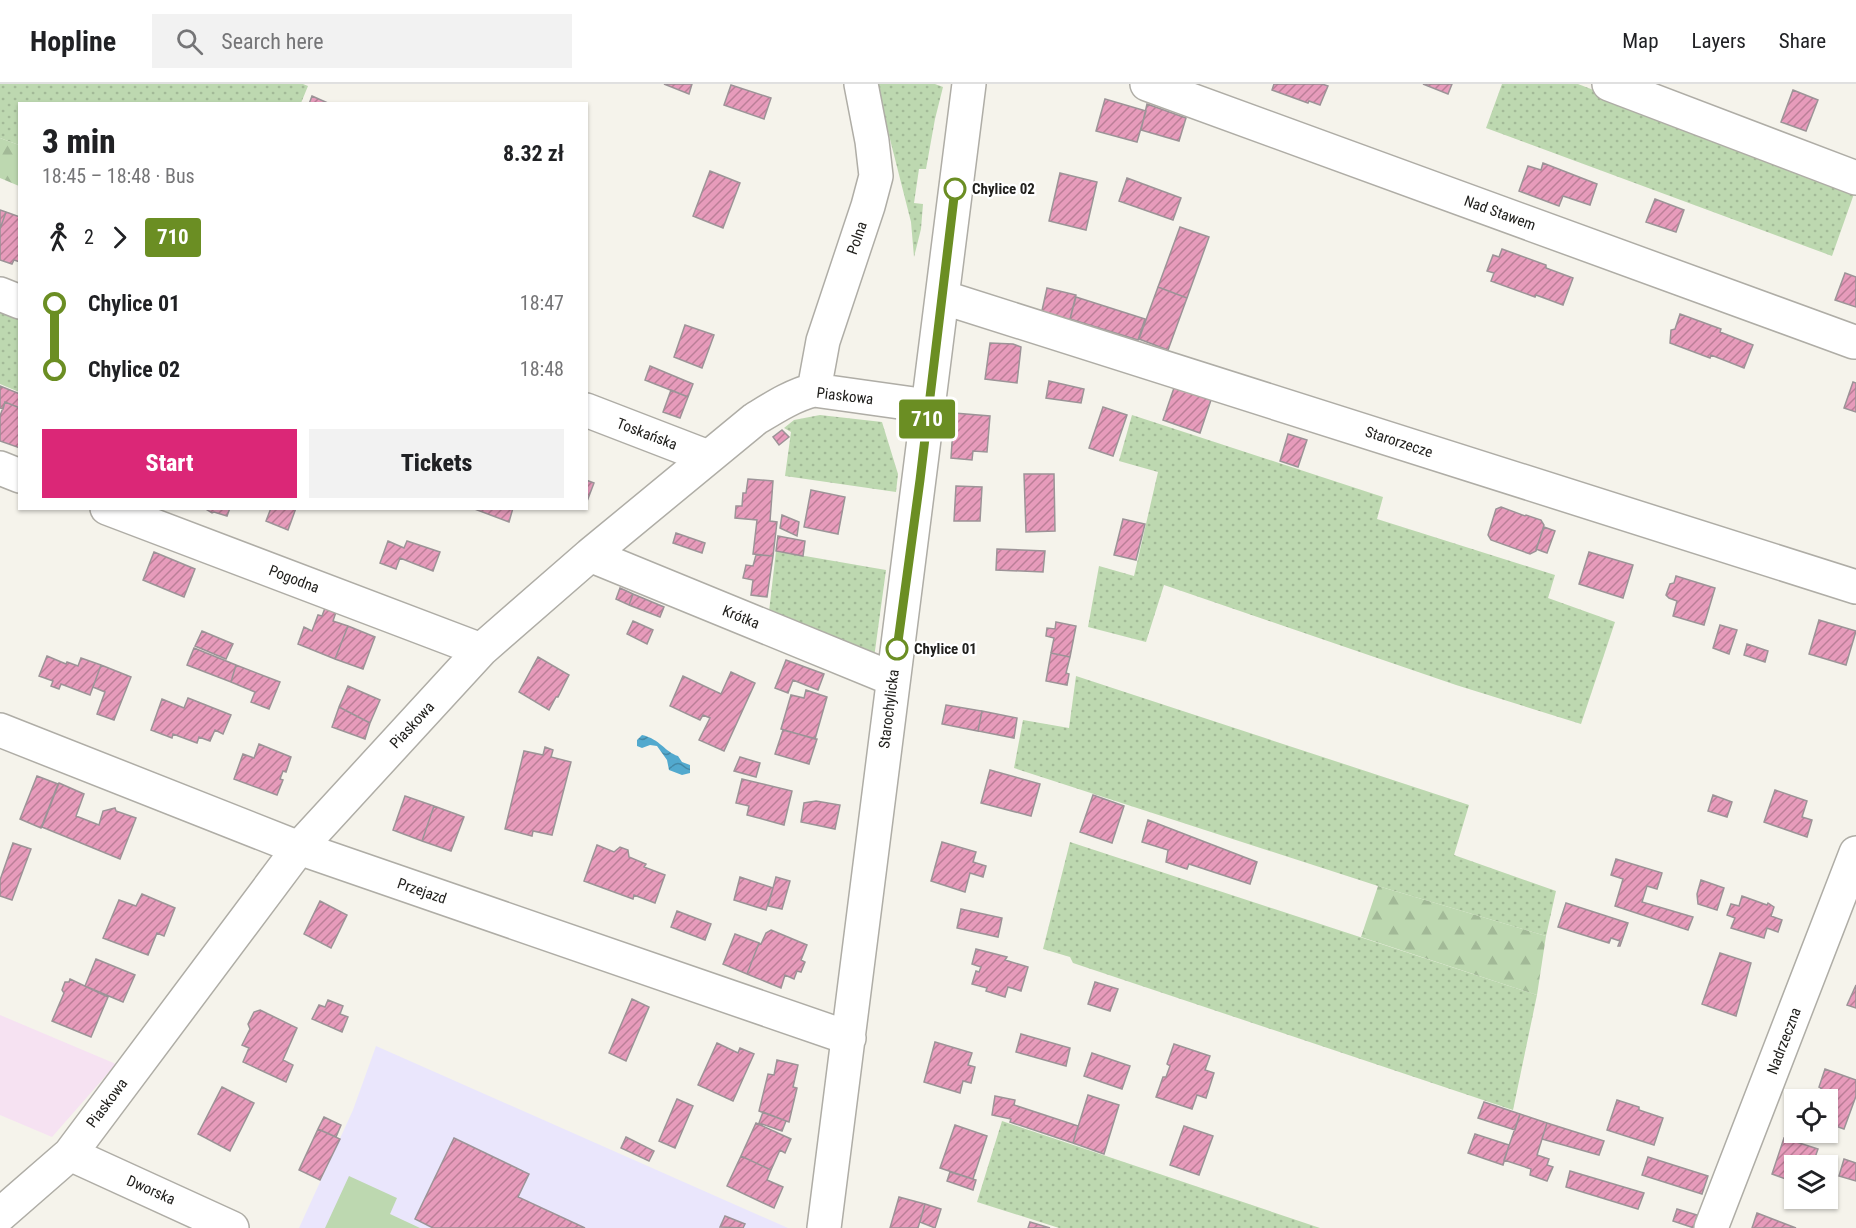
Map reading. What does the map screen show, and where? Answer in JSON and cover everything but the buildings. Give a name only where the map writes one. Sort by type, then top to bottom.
[{"type":"street","name":"Polna","points":[[814,390],[823,341],[876,176],[861,84]]},
{"type":"street","name":"Starochylicka","points":[[824,1228],[969,84]]},
{"type":"street","name":"Nad Stawem","points":[[1147,84],[1854,342]]},
{"type":"street","points":[[1609,84],[1856,178]]},
{"type":"street","points":[[0,294],[18,301]]},
{"type":"street","name":"Starorzecze","points":[[942,297],[1856,587]]},
{"type":"street","name":"Piaskowa","points":[[0,1215],[70,1154],[298,848],[481,650],[590,555],[769,410],[814,390],[928,406]]},
{"type":"street","name":"Toskańska","points":[[588,411],[708,458]]},
{"type":"street","points":[[0,468],[18,475]]},
{"type":"street","name":"Pogodna","points":[[112,510],[481,650]]},
{"type":"street","name":"Krótka","points":[[590,555],[892,679]]},
{"type":"street","name":"Przejazd","points":[[0,729],[298,848],[849,1038]]},
{"type":"street","name":"Nadrzeczna","points":[[1711,1228],[1856,853]]},
{"type":"street","name":"Dworska","points":[[70,1154],[232,1228]]},
{"type":"shaded area","points":[[0,1015],[116,1064],[52,1137],[0,1115]]},
{"type":"shaded area","points":[[376,1046],[788,1228],[299,1228],[353,1110]]},
{"type":"green space","points":[[0,84],[303,84],[308,86],[301,102],[18,102],[18,145],[0,138]]},
{"type":"green space","points":[[876,84],[935,84],[943,87],[926,169],[919,169],[914,203],[923,204],[921,229],[914,257],[911,222]]},
{"type":"green space","points":[[1502,84],[1578,84],[1855,191],[1832,256],[1486,128]]},
{"type":"green space","points":[[0,138],[18,145],[18,186],[0,178]]},
{"type":"green space","points":[[0,308],[18,315],[18,392],[0,384]]},
{"type":"green space","points":[[820,415],[882,422],[898,474],[896,492],[785,476],[791,432],[784,428],[794,420]]},
{"type":"green space","points":[[1132,415],[1383,497],[1377,519],[1555,575],[1548,598],[1615,622],[1581,724],[1456,685],[1164,585],[1146,642],[1088,627],[1099,566],[1134,576],[1158,472],[1119,461]]},
{"type":"green space","points":[[776,551],[886,570],[874,658],[768,620]]},
{"type":"green space","points":[[1076,676],[1469,805],[1454,855],[1556,891],[1546,936],[1378,886],[1014,768],[1023,720],[1069,728]]},
{"type":"green space","points":[[1070,842],[1537,995],[1513,1110],[1073,963],[1070,957],[1043,949]]},
{"type":"green space","points":[[1378,886],[1546,936],[1537,995],[1361,937]]},
{"type":"green space","points":[[1002,1121],[1320,1228],[1059,1228],[977,1202]]},
{"type":"green space","points":[[349,1176],[397,1198],[390,1214],[420,1228],[325,1228]]},
{"type":"water","points":[[642,735],[653,739],[678,756],[682,762],[690,765],[690,773],[682,775],[669,770],[667,760],[657,746],[650,745],[642,748],[637,746],[637,740]]},
{"type":"bus line","name":"710","points":[[897,649],[955,189]]},
{"type":"place","name":"Chylice 02","points":[[955,189]]},
{"type":"place","name":"Chylice 01","points":[[897,649]]}]
